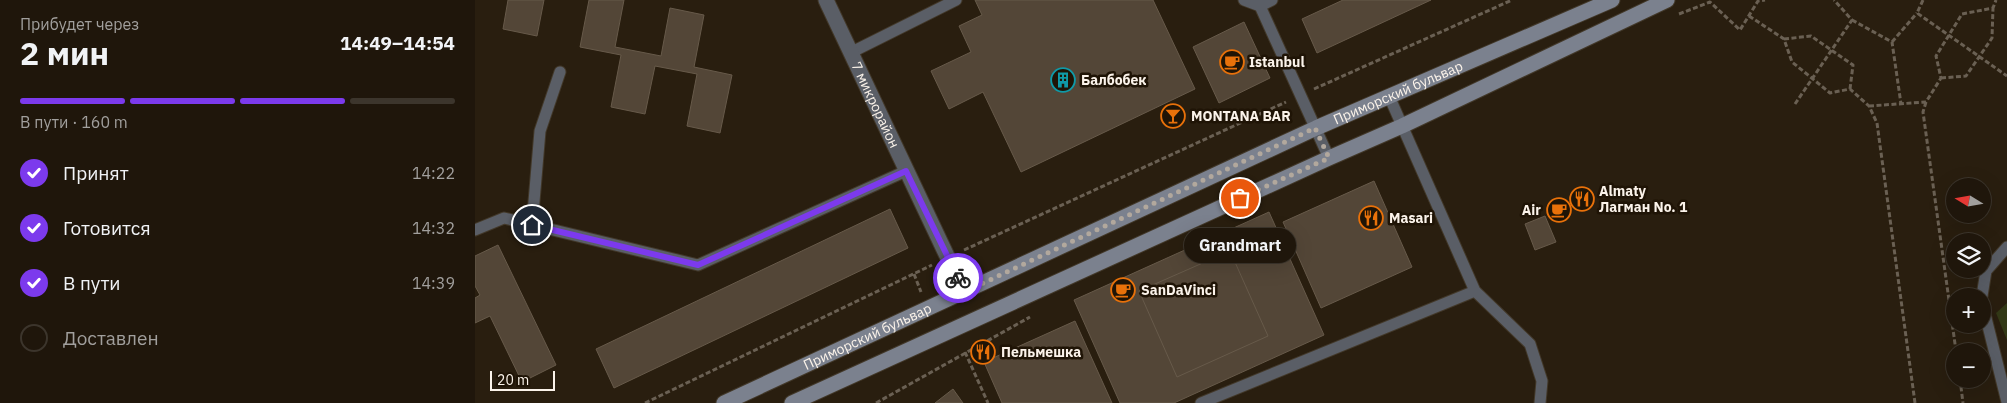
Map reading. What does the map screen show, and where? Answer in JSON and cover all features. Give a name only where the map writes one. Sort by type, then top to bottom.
[{"type":"street","name":"7 микрорайон","points":[[826,0],[964,292]]},
{"type":"street","name":"Приморский бульвар","points":[[724,403],[1315,128],[1612,0]]},
{"type":"street","name":"Приморский бульвар","points":[[792,403],[1402,126],[1667,0]]},
{"type":"lane","points":[[851,53],[956,0]]},
{"type":"lane","points":[[1245,0],[1260,6],[1329,158]]},
{"type":"lane","points":[[1260,6],[1272,0]]},
{"type":"lane","points":[[532,225],[540,131],[560,72]]},
{"type":"lane","points":[[1389,96],[1475,291],[1530,344],[1542,381],[1540,403]]},
{"type":"lane","points":[[475,230],[504,218],[698,265],[906,171]]},
{"type":"lane","points":[[1983,288],[1985,271],[2007,247]]},
{"type":"lane","points":[[1201,403],[1475,291]]},
{"type":"lane","points":[[1990,333],[2007,402]]},
{"type":"path","points":[[645,403],[948,258],[1512,0]]},
{"type":"path","points":[[1670,18],[1709,2],[1741,30],[1758,1],[1765,0]]},
{"type":"path","points":[[1834,0],[1853,20],[1892,42]]},
{"type":"path","points":[[1901,104],[1892,42],[1917,13],[1923,0]]},
{"type":"path","points":[[1941,78],[1966,76],[1992,38],[1993,8],[1997,0]]},
{"type":"path","points":[[1955,343],[1923,112],[1926,102],[1941,78],[1936,56],[1962,14],[1993,8]]},
{"type":"path","points":[[1917,13],[2007,76]]},
{"type":"path","points":[[1749,16],[1784,39],[1792,62],[1830,93],[1850,89]]},
{"type":"path","points":[[1795,104],[1853,20]]},
{"type":"path","points":[[1784,39],[1811,36],[1853,65],[1850,89]]},
{"type":"path","points":[[1850,89],[1869,106],[1877,123],[1915,403]]},
{"type":"path","points":[[1869,106],[1926,102]]},
{"type":"path","points":[[965,352],[988,403]]},
{"type":"path","points":[[1961,388],[1963,403]]},
{"type":"green space","points":[[2007,303],[2007,340],[1996,313]]},
{"type":"building","points":[[508,0],[544,0],[537,36],[503,29]]},
{"type":"building","points":[[589,0],[624,0],[615,47],[661,56],[670,8],[704,15],[694,67],[732,75],[720,133],[687,126],[697,74],[655,66],[645,114],[611,107],[621,55],[580,47]]},
{"type":"building","name":"Балбобек","points":[[975,0],[1153,0],[1195,89],[1021,172],[983,92],[949,109],[931,71],[971,52],[959,26],[982,15]]},
{"type":"building","points":[[1343,0],[1431,0],[1317,53],[1302,19]]},
{"type":"building","name":"Istanbul","points":[[1244,22],[1270,78],[1219,103],[1193,47]]},
{"type":"building","points":[[1374,181],[1412,267],[1321,308],[1283,222]]},
{"type":"building","points":[[890,209],[908,248],[614,388],[596,349]]},
{"type":"building","points":[[1269,212],[1324,335],[1174,403],[1120,403],[1074,300]]},
{"type":"building","points":[[1545,216],[1556,242],[1535,250],[1525,224]]},
{"type":"building","points":[[498,245],[556,365],[522,382],[490,316],[475,323],[475,298],[480,295],[475,286],[475,256]]},
{"type":"building","points":[[1230,251],[1268,336],[1177,377],[1139,291]]},
{"type":"building","points":[[1075,321],[1112,403],[1002,403],[984,362]]},
{"type":"building","points":[[953,389],[963,403],[935,403]]},
{"type":"way so far","points":[[958,278],[964,292],[1315,128],[1329,158],[1240,198]]},
{"type":"place","name":"Istanbul","points":[[1232,62]]},
{"type":"place","name":"Балбобек","points":[[1063,80]]},
{"type":"place","name":"MONTANA BAR","points":[[1173,116]]},
{"type":"place","name":"Grandmart","points":[[1240,198]]},
{"type":"place","name":"Almaty Лагман No. 1","points":[[1582,199]]},
{"type":"place","name":"Air","points":[[1559,210]]},
{"type":"place","name":"Masari","points":[[1371,218]]},
{"type":"place","name":"SanDaVinci","points":[[1123,290]]},
{"type":"place","name":"Пельмешка","points":[[983,352]]},
{"type":"route","points":[[532,225],[698,265],[906,171],[958,278]]}]
